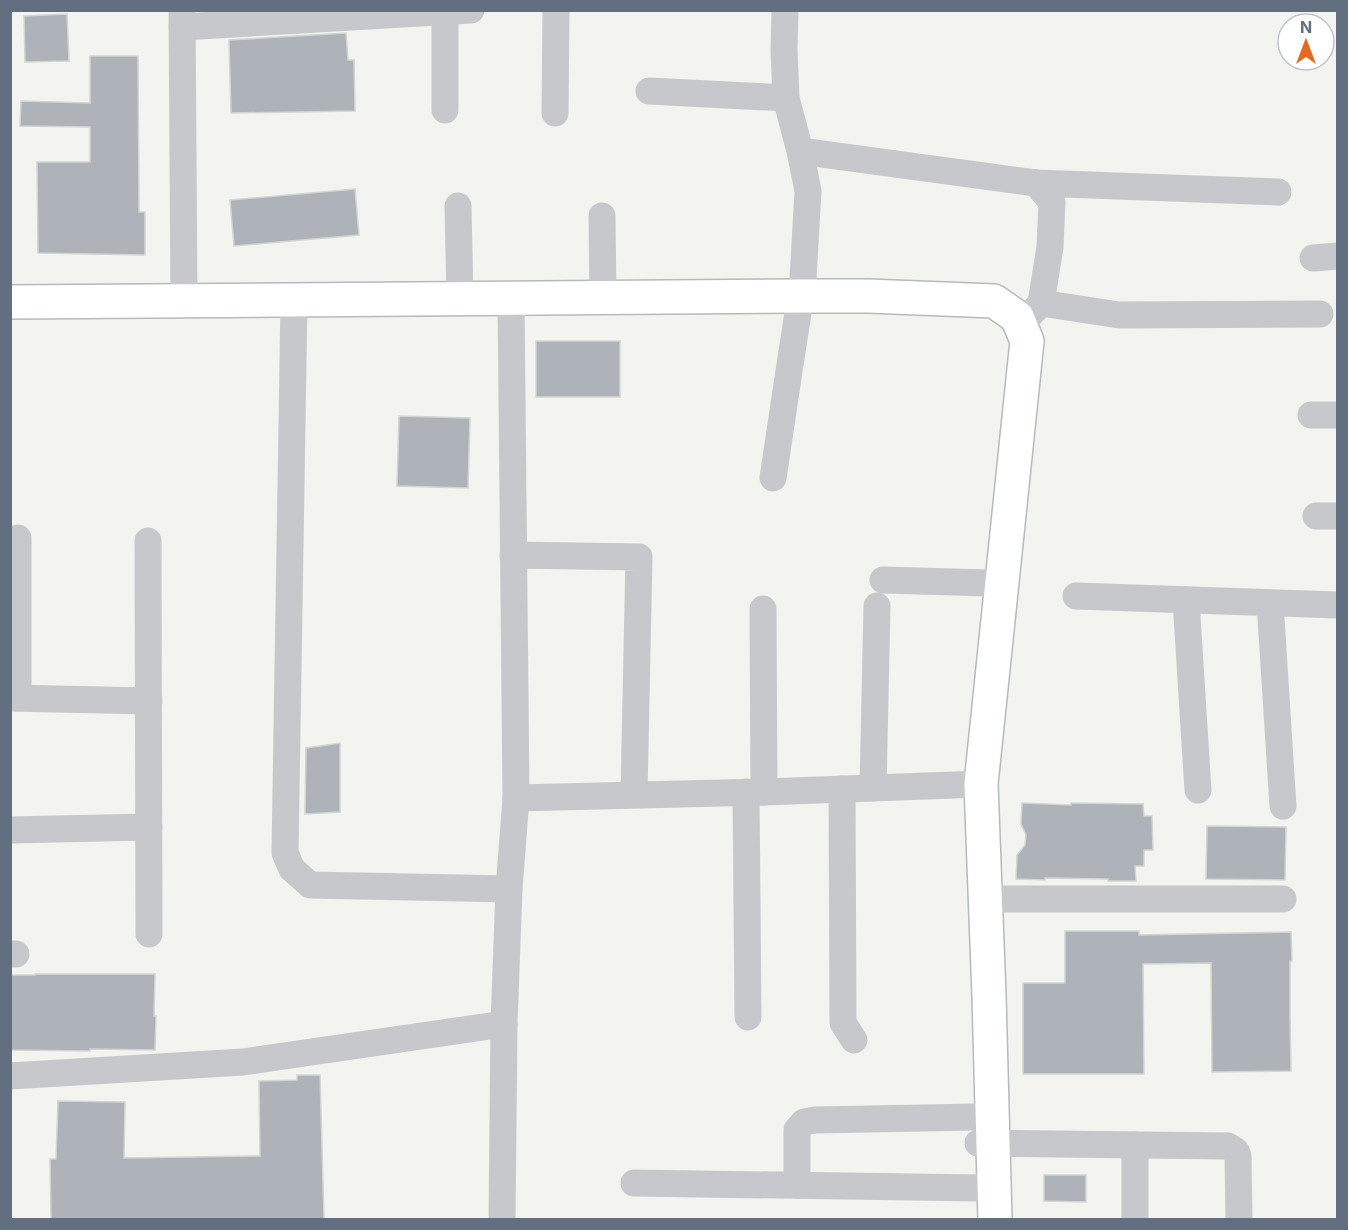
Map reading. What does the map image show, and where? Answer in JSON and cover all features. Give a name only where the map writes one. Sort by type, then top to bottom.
[{"type":"street","points":[[555,113],[556,10]]},
{"type":"street","points":[[773,478],[800,304],[808,191],[786,98],[784,10]]},
{"type":"street","points":[[184,301],[182,19],[458,11],[445,110]]},
{"type":"street","points":[[649,91],[786,98]]},
{"type":"street","points":[[800,150],[1036,183],[1278,192]]},
{"type":"street","points":[[634,1183],[797,1185],[980,1204],[986,899],[974,784],[1027,341],[1031,314],[1050,247],[1052,202],[1036,183]]},
{"type":"street","points":[[458,206],[460,299]]},
{"type":"street","points":[[602,216],[603,297]]},
{"type":"street","points":[[10,302],[184,301],[294,308],[511,307],[800,304],[868,296],[994,301],[1017,317],[1031,314],[1320,314]]},
{"type":"street","points":[[10,318],[294,308],[460,299],[511,307],[603,297],[800,304],[868,312],[973,316],[991,325],[1007,344],[1011,372],[989,583],[974,784],[983,1134],[995,1220]]},
{"type":"street","points":[[502,1220],[504,1024],[509,889],[516,798],[511,307]]},
{"type":"street","points":[[294,308],[285,853],[292,869],[310,885],[509,889]]},
{"type":"street","points":[[18,538],[14,698],[149,701]]},
{"type":"street","points":[[148,541],[150,934]]},
{"type":"street","points":[[513,555],[639,557],[634,794]]},
{"type":"street","points":[[883,580],[989,583]]},
{"type":"street","points":[[1076,596],[1338,605]]},
{"type":"street","points":[[1186,600],[1198,790]]},
{"type":"street","points":[[1270,603],[1283,806]]},
{"type":"street","points":[[873,788],[877,606]]},
{"type":"street","points":[[747,1017],[764,609]]},
{"type":"street","points":[[516,798],[974,784]]},
{"type":"street","points":[[842,789],[843,1023],[854,1040]]},
{"type":"street","points":[[10,830],[149,827]]},
{"type":"street","points":[[986,899],[1283,898]]},
{"type":"street","points":[[10,1076],[243,1062],[504,1024]]},
{"type":"street","points":[[797,1185],[798,1130],[804,1122],[815,1120],[1135,1144],[1228,1146],[1236,1151],[1238,1156],[1239,1220]]},
{"type":"street","points":[[1135,1144],[1135,1220]]},
{"type":"building","points":[[67,14],[69,61],[25,62],[24,16]]},
{"type":"building","points":[[346,33],[348,60],[354,60],[355,111],[231,113],[229,40]]},
{"type":"building","points":[[90,56],[138,56],[139,212],[145,212],[145,255],[38,253],[37,162],[90,162],[90,127],[20,126],[21,101],[90,103]]},
{"type":"building","points":[[355,189],[359,235],[234,246],[230,200]]},
{"type":"building","points":[[536,341],[620,341],[620,397],[536,397]]},
{"type":"building","points":[[399,416],[470,418],[468,488],[397,486]]},
{"type":"building","points":[[340,743],[340,812],[305,814],[306,748]]},
{"type":"building","points":[[1022,803],[1143,804],[1144,816],[1152,816],[1153,850],[1144,850],[1144,866],[1135,866],[1136,881],[1016,879],[1017,855],[1025,845],[1026,835],[1021,824]]},
{"type":"building","points":[[1207,826],[1286,827],[1285,880],[1206,879]]},
{"type":"building","points":[[1065,931],[1139,931],[1139,935],[1291,932],[1291,1071],[1212,1072],[1211,963],[1143,964],[1144,1074],[1023,1074],[1023,983],[1065,983]]},
{"type":"building","points":[[155,974],[155,1050],[10,1050],[10,975]]},
{"type":"building","points":[[297,1075],[320,1075],[324,1219],[51,1220],[50,1159],[56,1159],[58,1101],[125,1102],[124,1158],[260,1156],[259,1081],[297,1080]]},
{"type":"building","points":[[1044,1175],[1086,1175],[1086,1202],[1044,1201]]}]
